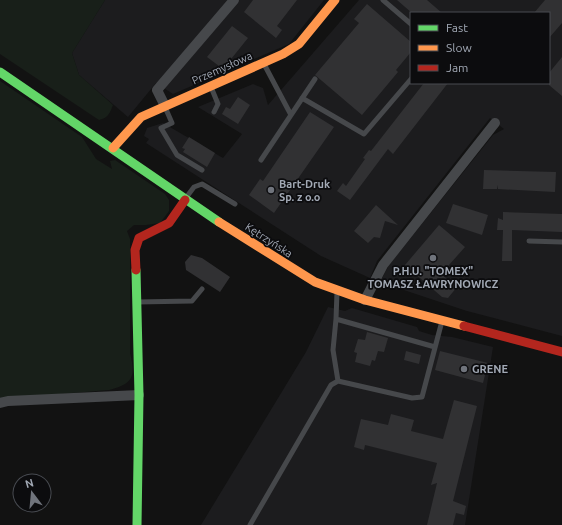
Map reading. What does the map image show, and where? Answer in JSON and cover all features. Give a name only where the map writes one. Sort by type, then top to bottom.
[{"type":"main road","name":"Przemysłowa","points":[[113,148],[141,117],[264,63],[299,44],[335,0]]},
{"type":"main road","name":"Kętrzyńska","points":[[0,72],[113,148],[185,200],[287,266],[315,282],[366,300],[562,352]]},
{"type":"main road","points":[[137,525],[139,395],[135,250],[139,238],[169,222],[185,200]]},
{"type":"street","points":[[165,106],[157,90],[234,0]]},
{"type":"street","points":[[366,300],[383,265],[495,123]]},
{"type":"street","points":[[0,403],[8,401],[139,395]]},
{"type":"lane","points":[[383,0],[410,23]]},
{"type":"lane","points":[[264,63],[291,115]]},
{"type":"lane","points":[[261,160],[315,79]]},
{"type":"lane","points":[[302,98],[364,134],[410,80]]},
{"type":"lane","points":[[210,86],[218,104],[214,112]]},
{"type":"lane","points":[[165,106],[172,123],[161,128],[177,155],[202,170]]},
{"type":"lane","points":[[185,200],[194,187],[202,184],[236,204]]},
{"type":"lane","points":[[529,241],[562,242]]},
{"type":"lane","points":[[136,302],[192,301],[202,289]]},
{"type":"lane","points":[[337,291],[336,319],[332,350],[338,381]]},
{"type":"lane","points":[[336,319],[435,347]]},
{"type":"lane","points":[[250,525],[331,385],[338,381],[412,398],[422,396],[442,320]]},
{"type":"shaded area","points":[[0,0],[105,0],[72,53],[79,75],[113,105],[107,116],[99,120],[0,54]]},
{"type":"shaded area","points":[[105,0],[324,0],[289,44],[173,94],[156,83],[128,117],[79,75],[72,53]]},
{"type":"shaded area","points":[[359,0],[562,0],[562,336],[467,311],[380,282],[389,265],[493,135],[504,129],[490,118],[377,261],[370,278],[321,256],[146,143],[149,139],[144,136],[147,128],[163,123],[223,158],[242,134],[198,107],[253,84],[263,88],[268,105]]},
{"type":"shaded area","points":[[0,81],[82,137],[96,159],[112,169],[110,161],[115,160],[165,194],[169,200],[169,211],[160,223],[134,225],[127,231],[130,239],[130,353],[133,368],[131,378],[128,382],[117,388],[109,390],[0,399]]},
{"type":"shaded area","points":[[328,307],[345,311],[352,308],[417,327],[419,331],[432,335],[452,337],[493,347],[465,525],[201,525],[306,352]]},
{"type":"building","points":[[253,0],[297,0],[277,26],[282,30],[276,38],[244,12]]},
{"type":"building","points":[[397,0],[427,0],[441,12],[411,12]]},
{"type":"building","points":[[545,0],[562,0],[562,23],[550,37],[550,12],[535,12]]},
{"type":"building","points":[[367,4],[410,41],[410,53],[396,70],[398,72],[362,115],[315,75],[359,23],[354,19]]},
{"type":"building","points":[[232,26],[248,38],[223,69],[207,57]]},
{"type":"building","points":[[562,57],[562,96],[549,85],[550,72]]},
{"type":"building","points":[[423,84],[447,84],[393,154],[388,149],[350,200],[337,191],[343,183],[346,186],[365,159],[363,158],[369,150],[371,151]]},
{"type":"building","points":[[238,97],[250,105],[238,124],[222,114],[226,107],[230,109]]},
{"type":"building","points":[[310,112],[334,127],[274,213],[249,195],[260,179],[263,181]]},
{"type":"building","points":[[189,137],[215,153],[207,167],[183,152],[185,149],[182,148]]},
{"type":"building","points":[[484,170],[556,172],[555,192],[498,189],[498,185],[497,189],[483,189]]},
{"type":"building","points":[[453,204],[488,215],[482,235],[446,223]]},
{"type":"building","points":[[376,205],[398,225],[385,221],[380,238],[374,237],[368,243],[354,231]]},
{"type":"building","points":[[503,212],[562,214],[562,232],[512,230],[512,261],[502,261],[503,230],[497,230],[498,218],[503,220]]},
{"type":"building","name":"P.H.U. \"TOMEX\" TOMASZ ŁAWRYNOWICZ","points":[[439,225],[465,247],[441,274],[457,287],[448,298],[442,297],[405,265]]},
{"type":"building","points":[[191,255],[202,258],[230,277],[220,292],[186,270],[185,262]]},
{"type":"building","points":[[367,332],[388,338],[384,352],[378,351],[375,361],[372,360],[370,366],[355,362],[357,353],[354,352],[358,339],[365,340]]},
{"type":"building","points":[[406,351],[421,355],[419,364],[404,360]]},
{"type":"building","name":"GRENE","points":[[440,351],[488,363],[483,383],[435,370]]},
{"type":"building","points":[[454,400],[477,406],[453,501],[466,506],[464,515],[456,513],[453,525],[427,525],[437,483],[431,485],[437,463],[365,445],[364,450],[354,447],[361,419],[388,425],[391,414],[414,420],[411,431],[443,439]]},
{"type":"traffic: fast","points":[[0,72],[219,222]]},
{"type":"traffic: fast","points":[[136,270],[139,395],[137,525]]},
{"type":"traffic: slow","points":[[113,148],[141,117],[283,54],[299,44],[335,0]]},
{"type":"traffic: slow","points":[[219,222],[315,282],[365,300],[464,326]]},
{"type":"traffic: jam","points":[[136,270],[135,250],[139,238],[169,223],[185,200]]},
{"type":"traffic: jam","points":[[464,326],[562,352]]},
{"type":"place","name":"Bart-Druk Sp. z o.o","points":[[271,190]]},
{"type":"place","name":"P.H.U. \"TOMEX\" TOMASZ ŁAWRYNOWICZ","points":[[433,258]]},
{"type":"place","name":"GRENE","points":[[464,369]]}]
